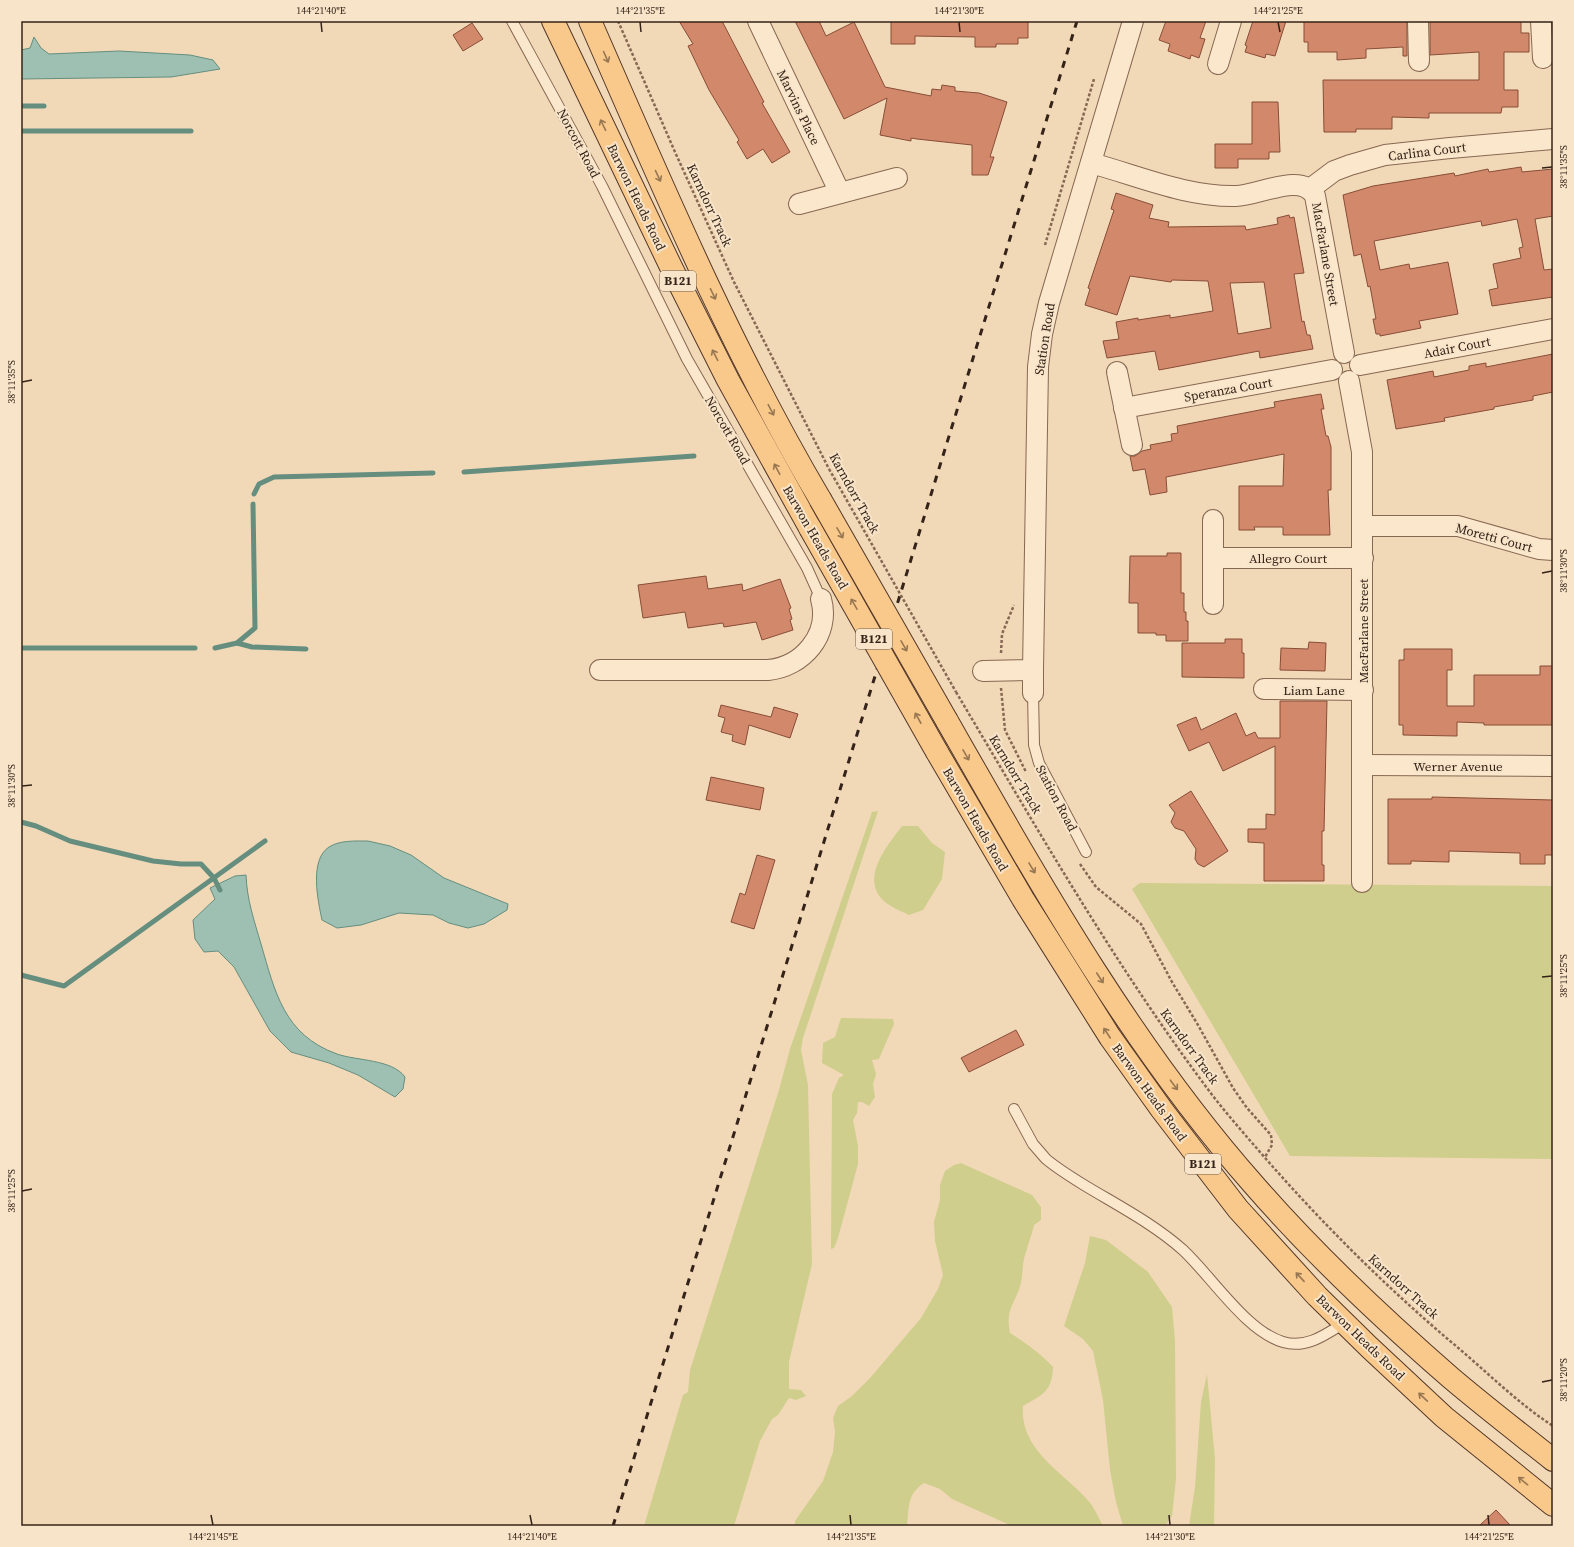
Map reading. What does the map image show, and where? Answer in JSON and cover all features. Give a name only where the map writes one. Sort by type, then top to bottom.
[{"type":"main road","name":"Barwon Heads Road","points":[[552,21],[671,267],[728,380],[810,528],[1023,899],[1110,1038],[1162,1110],[1238,1209],[1279,1255],[1344,1323],[1444,1416],[1553,1506]]},
{"type":"main road","name":"Barwon Heads Road","points":[[590,21],[697,260],[752,373],[803,470],[1010,830],[1084,953],[1163,1070],[1209,1131],[1253,1184],[1327,1264],[1452,1378],[1553,1460]]},
{"type":"street","name":"Marvins Place","points":[[758,21],[840,193]]},
{"type":"street","name":"Station Road","points":[[1033,693],[1037,387],[1040,351],[1048,304],[1134,21]]},
{"type":"street","points":[[1218,64],[1232,21]]},
{"type":"street","points":[[1418,21],[1419,61]]},
{"type":"street","points":[[1541,21],[1543,58]]},
{"type":"street","name":"Carlina Court","points":[[1310,189],[1334,171],[1350,165],[1385,156],[1450,148],[1553,139]]},
{"type":"street","name":"MacFarlane Street","points":[[1091,163],[1195,193],[1221,196],[1250,196],[1296,184],[1310,189],[1315,196],[1344,353]]},
{"type":"street","points":[[799,204],[897,178]]},
{"type":"street","name":"Adair Court","points":[[1360,365],[1553,328]]},
{"type":"street","points":[[1344,353],[1348,353],[1356,357],[1360,365],[1358,376],[1349,381],[1336,378],[1332,370],[1334,359],[1344,353]]},
{"type":"street","name":"Speranza Court","points":[[1124,408],[1332,370]]},
{"type":"street","points":[[1117,372],[1132,445]]},
{"type":"street","name":"MacFarlane Street","points":[[1349,381],[1362,452],[1362,882]]},
{"type":"street","points":[[1213,520],[1213,604]]},
{"type":"street","name":"Moretti Court","points":[[1363,526],[1458,526],[1539,549],[1553,550]]},
{"type":"street","name":"Allegro Court","points":[[1213,558],[1363,558]]},
{"type":"street","name":"Norcott Road","points":[[600,670],[768,670],[785,666],[806,653],[816,640],[823,614],[820,599]]},
{"type":"street","points":[[992,671],[1033,670]]},
{"type":"street","name":"Liam Lane","points":[[1264,689],[1363,690]]},
{"type":"street","name":"Werner Avenue","points":[[1363,765],[1553,766]]},
{"type":"lane","name":"Norcott Road","points":[[512,21],[602,186],[687,359],[807,568],[820,599]]},
{"type":"lane","name":"Station Road","points":[[1033,693],[1034,746],[1039,763],[1086,852]]},
{"type":"lane","points":[[1014,1109],[1033,1144],[1046,1159],[1169,1239],[1199,1266],[1248,1320],[1266,1335],[1285,1343],[1300,1344],[1318,1338],[1344,1323]]},
{"type":"path","name":"Karndorr Track","points":[[618,21],[674,152],[725,262],[829,469],[956,692],[1064,874],[1150,1009],[1214,1098],[1341,1241],[1403,1301],[1553,1426]]},
{"type":"path","points":[[992,671],[1001,700],[1005,730],[1013,748],[1029,776]]},
{"type":"path","points":[[1077,858],[1096,887],[1141,924],[1172,982],[1233,1088],[1247,1108],[1271,1135],[1272,1145],[1265,1157]]},
{"type":"shaded area","points":[[34,37],[41,48],[49,54],[119,51],[190,55],[213,60],[220,69],[171,77],[21,79],[21,50],[30,48]]},
{"type":"shaded area","points":[[878,811],[803,1038],[801,1050],[808,1085],[812,1264],[789,1362],[789,1389],[801,1390],[806,1396],[796,1400],[789,1398],[778,1415],[772,1419],[760,1441],[734,1526],[644,1526],[683,1395],[688,1392],[690,1370],[779,1090],[790,1049],[872,812]]},
{"type":"shaded area","points":[[902,826],[918,826],[932,843],[945,852],[942,879],[923,910],[909,915],[885,902],[878,893],[875,883],[875,873],[878,863],[889,843]]},
{"type":"shaded area","points":[[348,841],[368,841],[390,846],[411,855],[444,878],[508,904],[507,910],[484,924],[468,928],[449,923],[433,915],[399,913],[361,925],[337,928],[322,920],[316,881],[319,861],[323,853],[333,845]]},
{"type":"shaded area","points":[[246,875],[251,910],[271,979],[284,1010],[293,1024],[305,1036],[319,1046],[337,1054],[374,1061],[399,1071],[405,1077],[403,1089],[395,1097],[358,1075],[329,1063],[291,1052],[270,1031],[234,967],[218,951],[204,952],[195,939],[193,920],[215,899],[210,888],[235,876]]},
{"type":"shaded area","points":[[1140,883],[1553,886],[1553,1159],[1290,1156],[1132,889]]},
{"type":"shaded area","points":[[841,1018],[893,1019],[894,1024],[879,1059],[872,1060],[876,1074],[873,1084],[875,1097],[869,1106],[862,1102],[858,1102],[857,1113],[853,1120],[858,1146],[858,1164],[838,1238],[834,1248],[831,1249],[832,1094],[839,1078],[844,1075],[822,1063],[823,1043],[835,1037]]},
{"type":"shaded area","points":[[961,1163],[1032,1195],[1041,1207],[1041,1220],[1034,1225],[1024,1260],[1021,1283],[1011,1307],[1009,1325],[1010,1333],[1033,1349],[1053,1367],[1051,1382],[1045,1392],[1023,1406],[1024,1422],[1036,1449],[1046,1461],[1091,1504],[1103,1526],[1012,1526],[952,1499],[940,1489],[924,1483],[918,1487],[912,1496],[907,1526],[795,1526],[795,1521],[823,1481],[833,1452],[835,1432],[833,1418],[838,1406],[852,1396],[870,1378],[921,1318],[938,1289],[943,1275],[935,1241],[934,1222],[940,1200],[940,1185],[945,1171],[954,1165]]},
{"type":"shaded area","points":[[1090,1236],[1106,1240],[1148,1272],[1172,1307],[1175,1341],[1176,1479],[1172,1516],[1165,1526],[1123,1526],[1116,1502],[1110,1470],[1103,1400],[1093,1351],[1083,1339],[1064,1326],[1085,1263]]},
{"type":"shaded area","points":[[1207,1374],[1215,1459],[1214,1526],[1189,1526],[1195,1487],[1201,1402]]},
{"type":"building","points":[[679,21],[722,21],[764,102],[762,103],[790,152],[772,163],[763,149],[747,159],[737,142],[739,140],[709,90],[688,46],[693,44]]},
{"type":"building","points":[[795,21],[819,21],[826,36],[854,22],[885,87],[931,96],[932,89],[941,90],[942,85],[955,87],[955,91],[979,93],[1007,102],[990,157],[994,157],[988,175],[972,175],[972,145],[911,138],[911,141],[880,135],[887,98],[844,119]]},
{"type":"building","points":[[891,21],[1028,21],[1028,38],[1018,38],[1018,44],[996,44],[996,47],[975,47],[975,37],[915,36],[915,44],[891,44]]},
{"type":"building","points":[[1166,21],[1206,21],[1200,38],[1205,39],[1199,58],[1191,55],[1190,59],[1168,51],[1170,44],[1159,40]]},
{"type":"building","points":[[1253,21],[1286,21],[1275,56],[1266,54],[1265,58],[1245,52],[1247,46],[1245,45]]},
{"type":"building","points":[[1304,21],[1407,21],[1407,56],[1403,56],[1403,47],[1366,49],[1366,58],[1337,60],[1337,52],[1308,52],[1308,42],[1304,42]]},
{"type":"building","points":[[1430,21],[1521,21],[1521,33],[1529,33],[1529,52],[1504,52],[1504,90],[1518,90],[1518,107],[1502,107],[1501,113],[1429,113],[1429,118],[1392,117],[1392,129],[1356,129],[1356,132],[1324,132],[1323,80],[1479,80],[1479,52],[1430,55]]},
{"type":"building","points":[[472,23],[483,39],[463,51],[453,35]]},
{"type":"building","points":[[1252,102],[1278,102],[1280,152],[1269,152],[1269,159],[1238,159],[1238,168],[1215,168],[1215,144],[1252,144]]},
{"type":"building","points":[[1521,167],[1522,172],[1553,169],[1553,216],[1535,219],[1544,270],[1553,269],[1553,297],[1492,306],[1489,290],[1498,288],[1493,264],[1521,258],[1519,248],[1523,247],[1517,219],[1482,226],[1481,221],[1374,241],[1380,270],[1409,264],[1410,269],[1448,262],[1458,314],[1419,321],[1421,328],[1380,336],[1380,334],[1376,334],[1373,319],[1376,319],[1370,286],[1368,287],[1361,254],[1354,256],[1343,195],[1373,186],[1454,173],[1455,176],[1488,169],[1489,172]]},
{"type":"building","points":[[1116,193],[1153,205],[1149,218],[1169,222],[1168,227],[1245,226],[1246,230],[1278,224],[1277,218],[1289,215],[1290,218],[1294,217],[1304,273],[1294,274],[1302,322],[1304,321],[1307,335],[1310,335],[1313,349],[1260,358],[1259,351],[1159,370],[1155,351],[1107,358],[1103,341],[1119,339],[1116,322],[1170,315],[1170,318],[1213,311],[1208,281],[1172,280],[1171,282],[1130,276],[1117,315],[1085,305],[1090,289],[1088,288],[1114,210],[1111,209]],"holes":[[[1264,282],[1271,328],[1238,334],[1230,283]]]},
{"type":"building","points":[[1553,354],[1553,392],[1533,396],[1533,400],[1444,418],[1445,421],[1396,429],[1387,380],[1433,371],[1434,377],[1469,370],[1469,366],[1486,363],[1486,367]]},
{"type":"building","points":[[1321,394],[1324,409],[1321,409],[1326,436],[1328,436],[1331,447],[1331,490],[1328,490],[1330,535],[1283,535],[1283,527],[1254,527],[1255,530],[1239,530],[1239,486],[1283,486],[1284,454],[1166,477],[1167,492],[1150,495],[1145,469],[1133,471],[1130,456],[1135,456],[1142,451],[1151,449],[1150,445],[1172,441],[1171,434],[1178,433],[1177,426],[1275,407],[1274,402]]},
{"type":"building","points":[[1167,553],[1181,553],[1181,593],[1184,593],[1184,612],[1186,612],[1186,621],[1188,621],[1188,641],[1166,641],[1166,635],[1156,635],[1156,633],[1138,633],[1138,603],[1129,603],[1130,556],[1167,556]]},
{"type":"building","points":[[706,576],[708,589],[742,584],[743,591],[780,579],[791,608],[789,609],[792,619],[790,620],[793,630],[762,640],[756,622],[724,627],[723,623],[688,628],[685,612],[643,618],[638,585]]},
{"type":"building","points":[[1225,639],[1242,639],[1242,653],[1244,653],[1244,678],[1182,677],[1182,643],[1225,643]]},
{"type":"building","points":[[1309,642],[1326,643],[1325,671],[1280,670],[1281,648],[1308,649]]},
{"type":"building","points":[[1404,649],[1452,649],[1452,670],[1447,670],[1447,706],[1474,706],[1474,675],[1540,675],[1540,666],[1553,666],[1553,725],[1484,725],[1484,723],[1457,722],[1457,736],[1403,735],[1403,725],[1399,725],[1399,660],[1404,660]]},
{"type":"building","points":[[1280,701],[1327,701],[1324,831],[1322,831],[1322,865],[1324,865],[1324,881],[1264,881],[1264,843],[1248,842],[1248,829],[1266,829],[1266,814],[1275,815],[1275,746],[1223,771],[1209,742],[1189,751],[1177,725],[1196,717],[1201,730],[1236,713],[1246,736],[1255,732],[1258,738],[1280,738]]},
{"type":"building","points":[[721,705],[771,717],[774,707],[798,714],[790,738],[749,725],[745,745],[732,741],[733,735],[721,732],[725,718],[718,716]]},
{"type":"building","points":[[711,777],[764,788],[760,810],[706,800]]},
{"type":"building","points":[[1191,791],[1228,851],[1204,867],[1198,864],[1195,859],[1196,849],[1184,831],[1175,828],[1171,822],[1175,813],[1169,805]]},
{"type":"building","points":[[1432,797],[1553,800],[1553,855],[1545,855],[1545,864],[1520,864],[1520,853],[1449,851],[1449,862],[1411,861],[1411,864],[1388,864],[1388,799],[1432,799]]},
{"type":"building","points":[[757,855],[775,860],[754,929],[731,922],[740,893],[745,895]]},
{"type":"building","points":[[1016,1030],[1024,1045],[969,1072],[961,1058]]},
{"type":"building","points":[[1496,1510],[1511,1526],[1479,1526]]},
{"type":"waterway","points":[[21,106],[44,106]]},
{"type":"waterway","points":[[21,131],[191,131]]},
{"type":"waterway","points":[[464,472],[694,456]]},
{"type":"waterway","points":[[254,494],[259,484],[274,477],[433,473]]},
{"type":"waterway","points":[[215,648],[237,643],[255,628],[253,504]]},
{"type":"waterway","points":[[237,643],[252,647],[306,649]]},
{"type":"waterway","points":[[21,648],[195,648]]},
{"type":"waterway","points":[[21,822],[36,826],[70,841],[153,861],[181,864],[201,864],[214,878],[220,890]]},
{"type":"waterway","points":[[21,975],[64,986],[265,841]]},
{"type":"railway","points":[[613,1526],[1077,21]]}]
